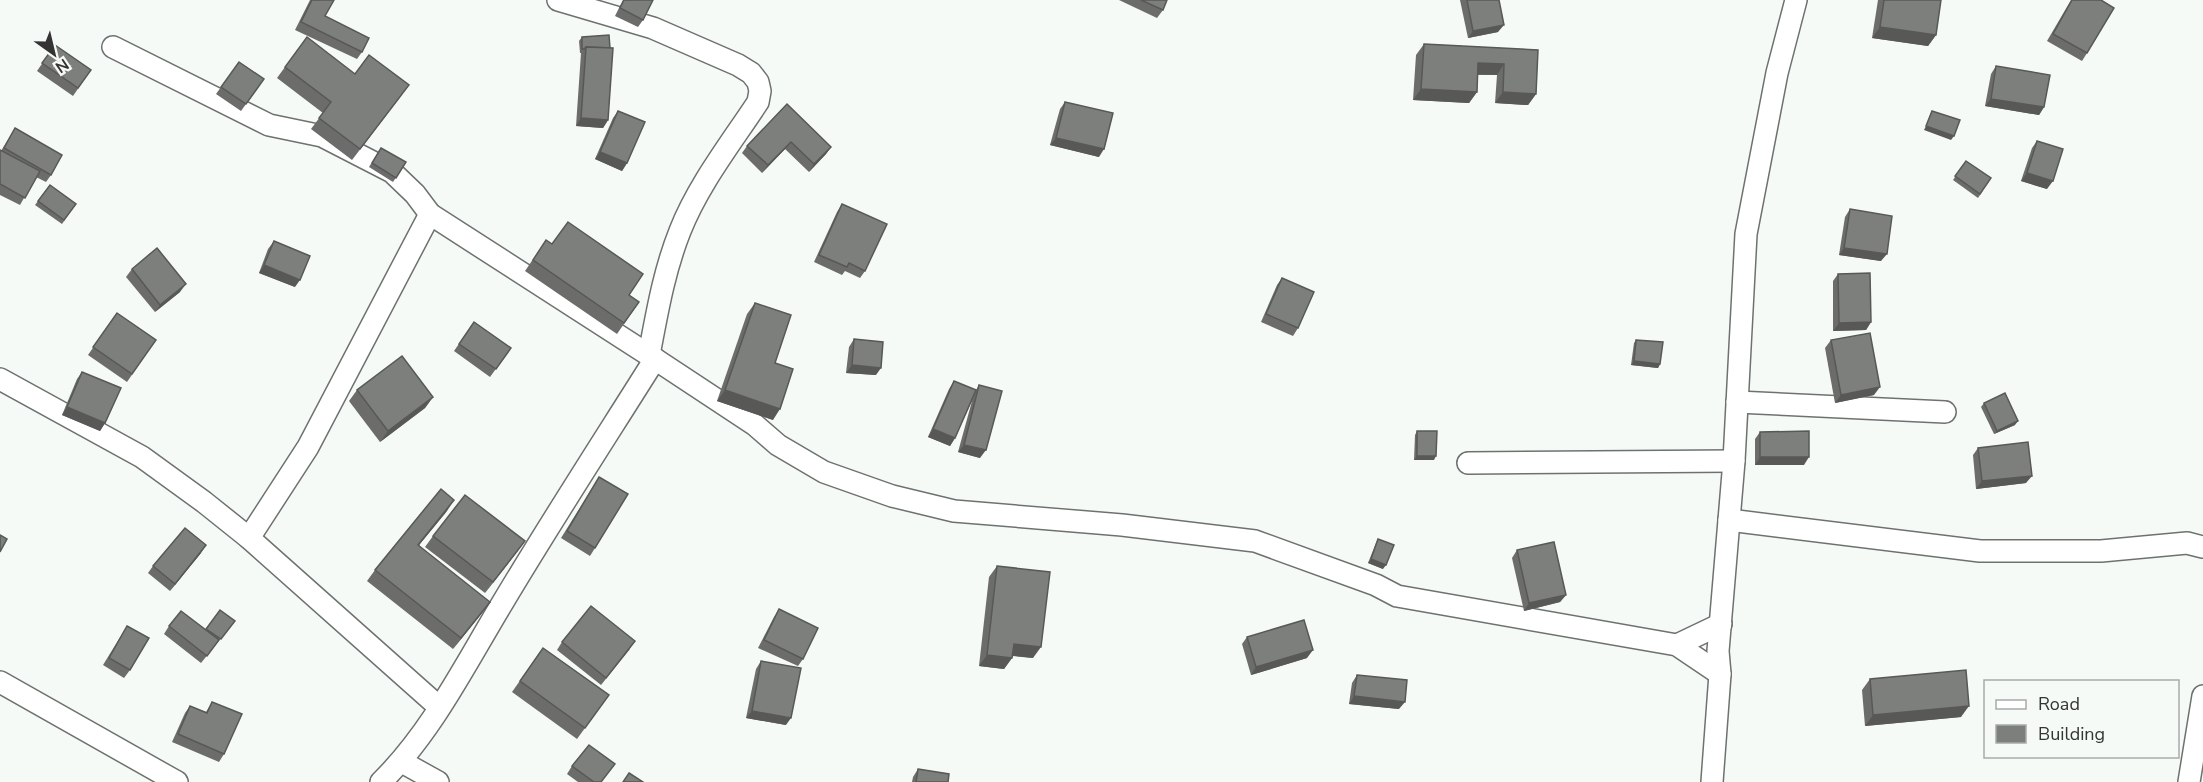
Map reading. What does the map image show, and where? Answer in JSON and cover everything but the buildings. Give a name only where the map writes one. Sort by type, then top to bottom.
[{"type":"street","points":[[381,782],[402,762],[439,707],[652,357],[664,277],[681,229],[705,182],[758,102],[760,91],[758,82],[751,73],[738,65],[653,28],[558,0]]},
{"type":"street","points":[[1712,782],[1720,674],[1718,651],[1734,461],[1746,234],[1777,73],[1796,0]]},
{"type":"street","points":[[113,46],[269,125],[322,136],[392,172],[415,194],[430,214],[652,357],[754,425],[778,445],[824,472],[919,504],[967,513],[1122,525],[1255,541],[1376,585],[1397,596],[1677,645],[1720,674]]},
{"type":"street","points":[[249,538],[308,447],[430,214]]},
{"type":"street","points":[[0,379],[142,457],[204,502],[249,538],[439,707]]},
{"type":"street","points":[[1737,402],[1945,412]]},
{"type":"street","points":[[1468,463],[1734,461]]},
{"type":"street","points":[[1729,520],[1980,551],[2101,551],[2187,543],[2203,547]]},
{"type":"street","points":[[1677,645],[1721,624]]},
{"type":"street","points":[[0,682],[177,782]]},
{"type":"street","points":[[2193,781],[2203,696]]},
{"type":"street","points":[[402,762],[438,782]]}]
